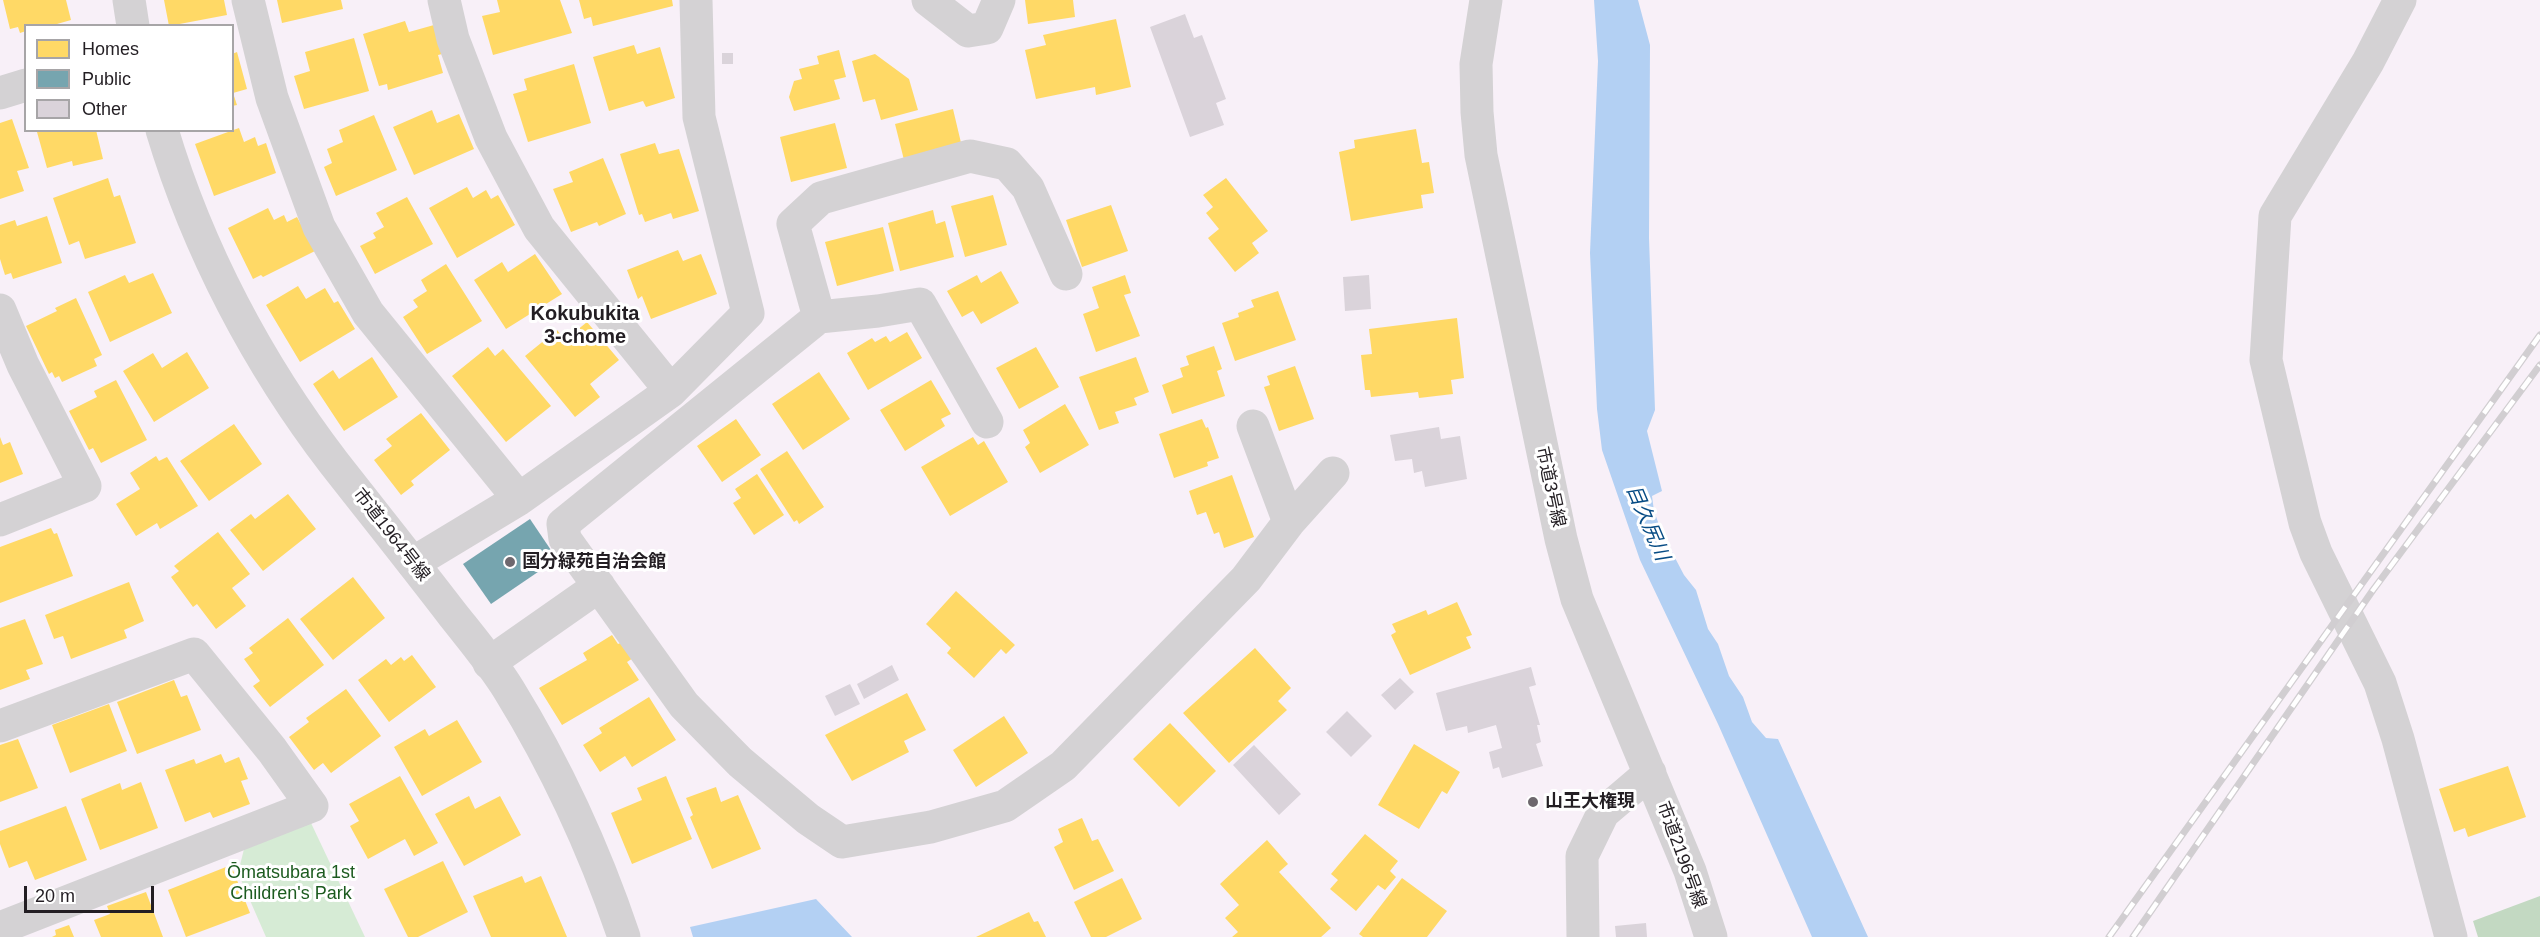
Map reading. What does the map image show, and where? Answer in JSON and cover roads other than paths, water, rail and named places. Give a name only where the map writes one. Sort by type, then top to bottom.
[{"type":"street","points":[[129,0],[133,24]]},
{"type":"street","points":[[248,0],[272,98],[319,227],[368,313],[519,499]]},
{"type":"street","points":[[444,0],[453,39],[491,138],[539,228],[671,391]]},
{"type":"street","points":[[413,563],[519,499],[671,391],[748,313],[699,117],[696,0]]},
{"type":"street","points":[[928,0],[968,31],[987,28],[999,0]]},
{"type":"street","name":"市道3号線","points":[[1486,0],[1476,64],[1477,112],[1481,155],[1503,268],[1561,538],[1577,599],[1650,773]]},
{"type":"street","points":[[2400,0],[2368,63],[2276,216],[2266,360],[2305,523],[2316,553],[2380,683],[2398,739],[2451,937]]},
{"type":"street","points":[[0,93],[24,85]]},
{"type":"street","name":"市道1964号線","points":[[163,132],[171,159],[216,271],[257,349],[333,461],[509,690],[578,816],[624,937]]},
{"type":"street","points":[[819,317],[794,224],[821,198],[970,156],[1007,164],[1028,188],[1066,274]]},
{"type":"street","points":[[987,422],[920,304],[819,317],[563,524],[565,539],[684,705],[740,762],[808,819],[842,842],[931,827],[1005,806],[1063,766],[1246,579],[1289,522],[1333,473]]},
{"type":"street","points":[[0,520],[85,486],[23,365],[1,314]]},
{"type":"street","points":[[1253,426],[1289,522]]},
{"type":"street","points":[[489,663],[598,586]]},
{"type":"street","points":[[0,726],[194,654],[272,750],[312,806],[0,928]]},
{"type":"street","points":[[1584,937],[1582,856],[1604,813],[1650,773]]},
{"type":"street","name":"市道2196号線","points":[[1650,773],[1690,871],[1711,937]]},
{"type":"water","name":"目久尻川","points":[[1594,0],[1638,0],[1650,45],[1649,238],[1655,410],[1647,431],[1662,491],[1652,496],[1654,511],[1662,533],[1684,575],[1696,590],[1708,629],[1718,644],[1729,676],[1743,697],[1752,722],[1766,738],[1778,739],[1868,937],[1812,937],[1718,724],[1640,560],[1602,450],[1597,409],[1590,253],[1598,61]]},
{"type":"water","points":[[816,899],[852,937],[693,937],[690,927]]},
{"type":"railway","points":[[2109,937],[2540,335]]},
{"type":"railway","points":[[2133,937],[2373,590],[2540,365]]},
{"type":"place","name":"国分緑苑自治会館","points":[[510,562]]},
{"type":"place","name":"山王大権現","points":[[1533,802]]},
{"type":"district","name":"Kokubukita 3-chome","points":[[585,326]]},
{"type":"park label","name":"Ōmatsubara 1st Children's Park","points":[[291,883]]}]
